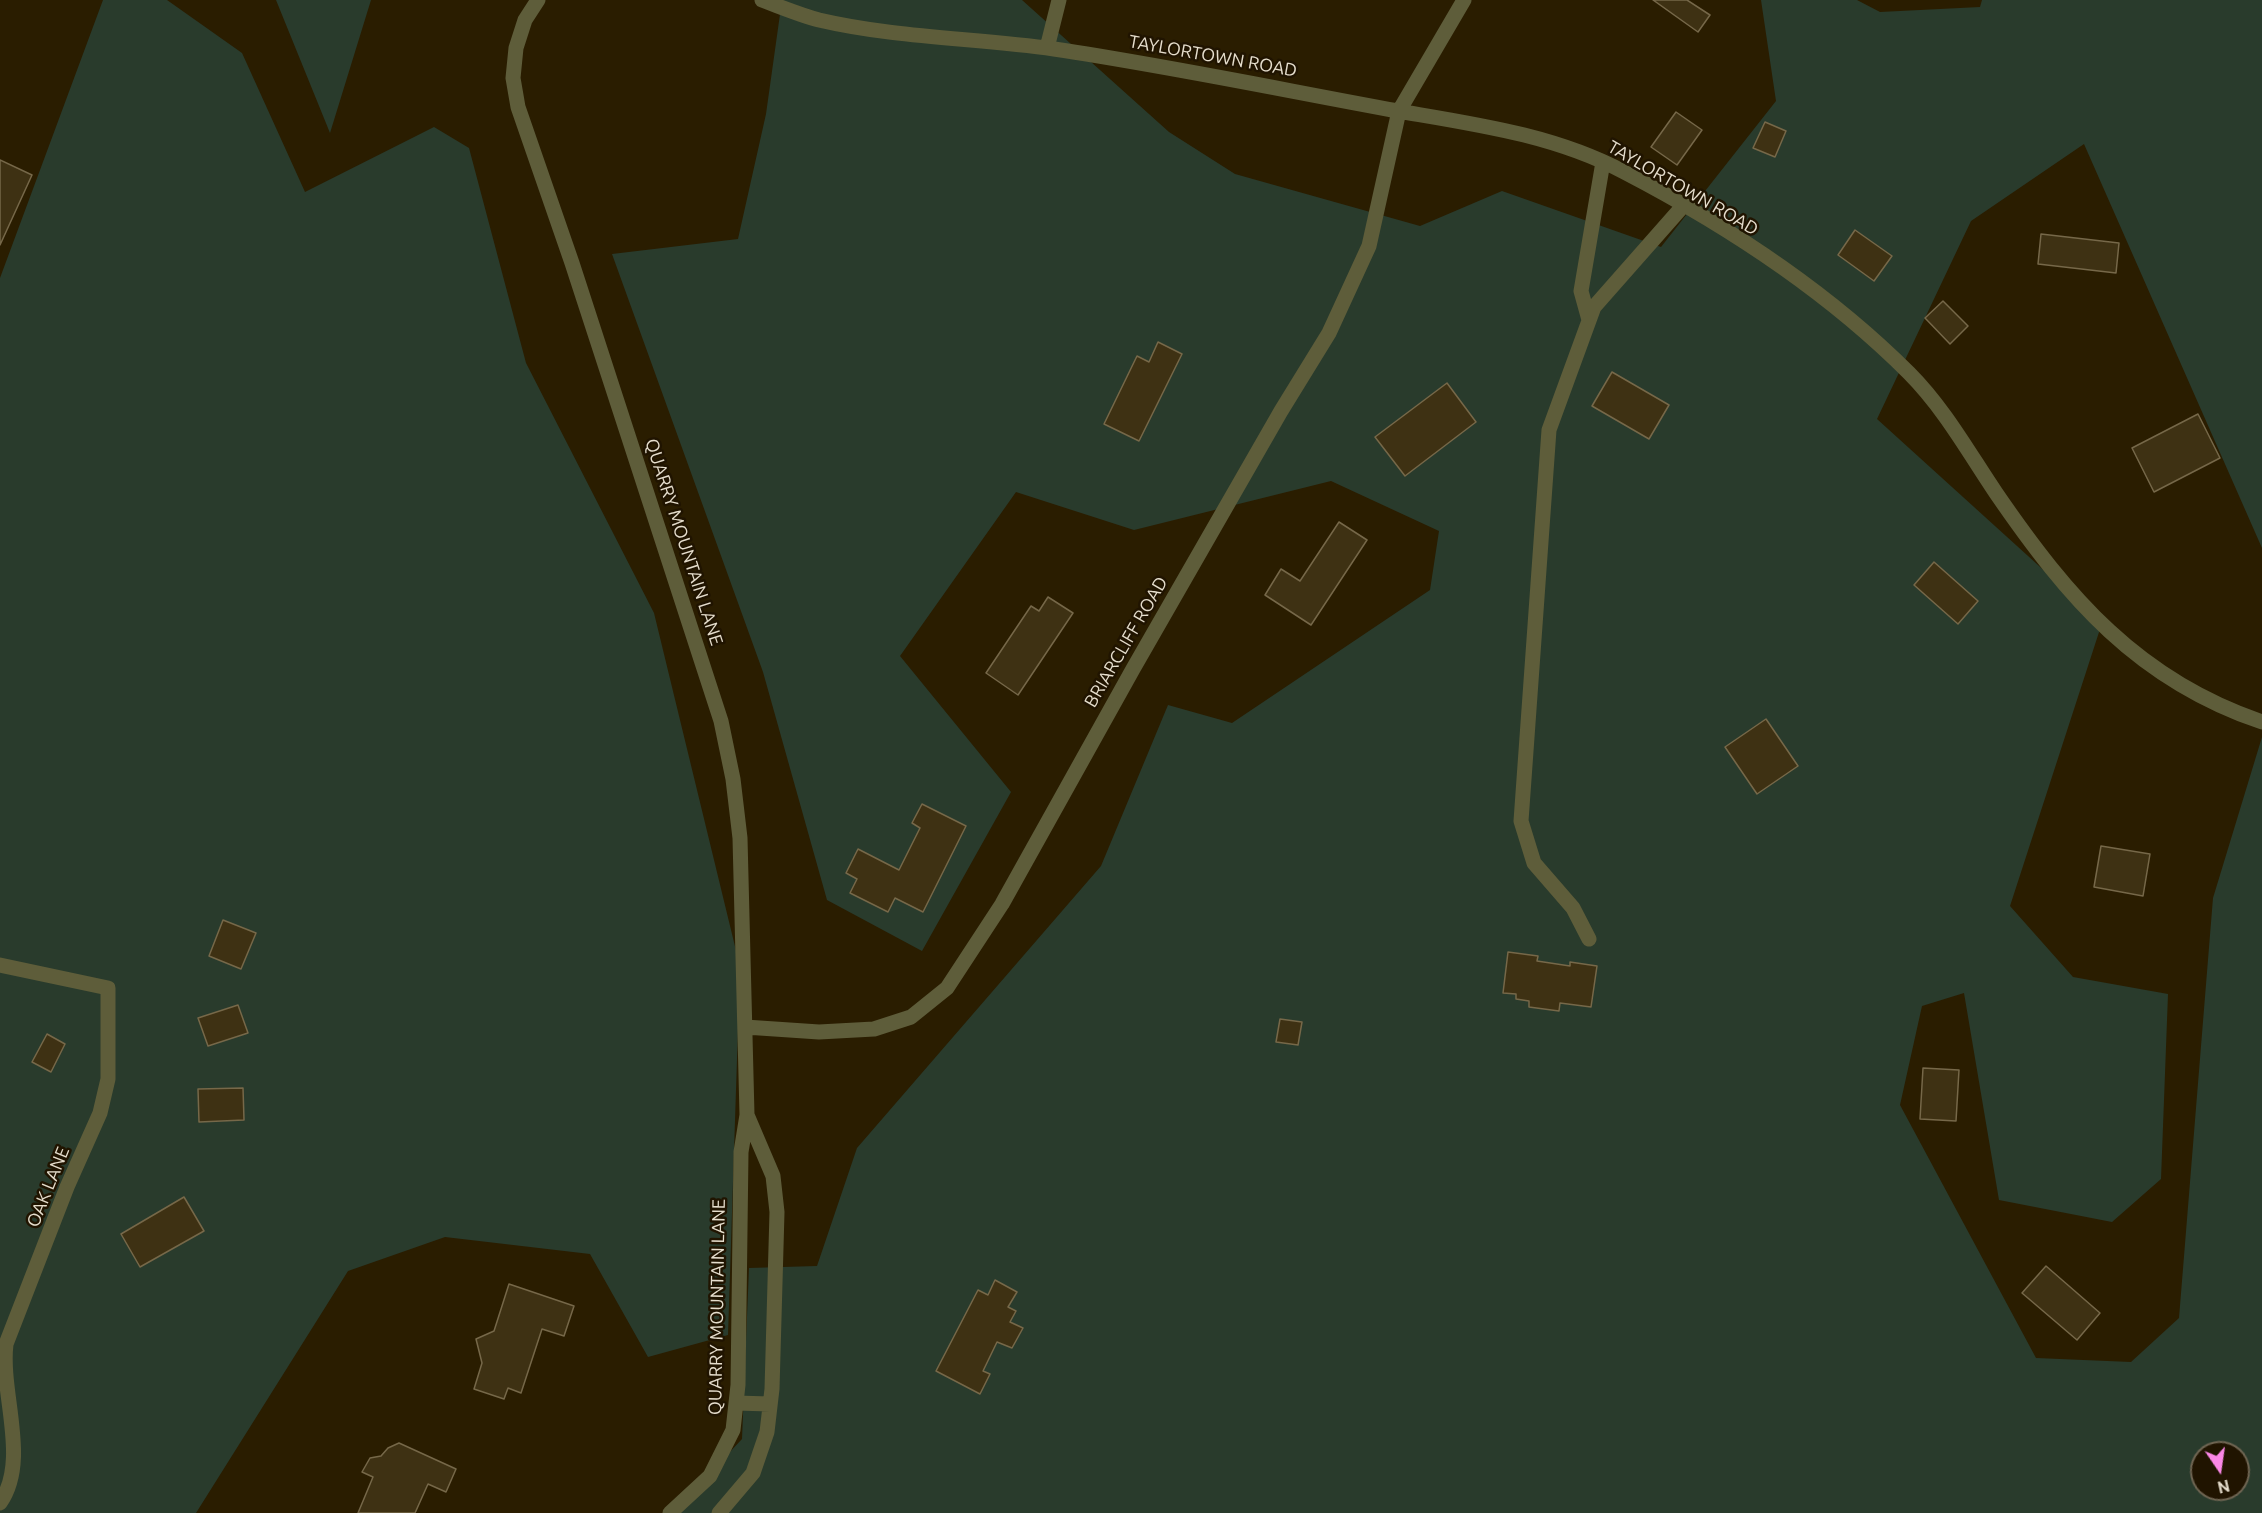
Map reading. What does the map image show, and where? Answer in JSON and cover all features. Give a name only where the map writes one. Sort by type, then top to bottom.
[{"type":"street","name":"QUARRY MOUNTAIN LANE","points":[[538,0],[525,21],[516,48],[513,78],[518,107],[572,262],[721,721],[733,779],[740,838],[747,1115],[741,1152],[736,1403],[733,1430],[710,1476],[670,1513]]},
{"type":"street","name":"TAYLORTOWN ROAD","points":[[762,0],[817,20],[878,30],[1047,48],[1170,67],[1515,133],[1572,149],[1603,162],[1683,206],[1796,278],[1863,331],[1911,375],[1940,410],[2043,558],[2094,617],[2126,648],[2174,682],[2241,715],[2262,722]]},
{"type":"street","points":[[1047,48],[1059,0]]},
{"type":"street","name":"BRIARCLIFF ROAD","points":[[745,1027],[819,1032],[874,1029],[911,1017],[947,988],[1002,904],[1139,658],[1281,411],[1329,333],[1369,246],[1399,111],[1464,0]]},
{"type":"street","points":[[1589,320],[1581,291],[1603,162]]},
{"type":"street","points":[[1589,939],[1573,908],[1534,863],[1521,820],[1549,430],[1594,307],[1683,206]]},
{"type":"street","name":"OAK LANE","points":[[0,965],[108,988],[108,1079],[100,1113],[67,1187],[6,1344],[3,1366],[14,1466],[5,1496],[0,1503]]},
{"type":"street","name":"QUARRY MOUNTAIN LANE","points":[[719,1513],[753,1473],[767,1432],[770,1404],[777,1212],[773,1176],[747,1115]]},
{"type":"street","points":[[736,1403],[770,1404]]},
{"type":"green space","points":[[103,0],[167,0],[242,53],[305,192],[434,127],[469,148],[526,363],[654,613],[740,967],[728,1335],[648,1357],[590,1254],[445,1237],[348,1271],[196,1513],[0,1513],[0,278]]},
{"type":"green space","points":[[276,0],[371,0],[330,133]]},
{"type":"green space","points":[[782,0],[1022,0],[1169,132],[1235,174],[1420,226],[1502,191],[1661,247],[1776,101],[1761,0],[1857,0],[1880,12],[1980,7],[1982,0],[2262,0],[2262,548],[2084,144],[1971,221],[1877,419],[2060,585],[2101,626],[2010,906],[2073,977],[2168,994],[2161,1179],[2112,1222],[1999,1200],[1964,993],[1922,1006],[1900,1105],[2036,1358],[2131,1362],[2179,1318],[2213,898],[2262,737],[2262,1513],[677,1513],[685,1500],[742,1439],[749,1268],[817,1266],[857,1148],[1101,866],[1168,705],[1232,723],[1430,590],[1439,531],[1331,481],[1134,530],[1016,492],[900,656],[1011,792],[922,951],[827,900],[763,672],[612,254],[738,239],[766,114]]},
{"type":"building","points":[[1653,0],[1687,0],[1710,15],[1698,32]]},
{"type":"building","points":[[1676,112],[1702,130],[1677,165],[1651,147]]},
{"type":"building","points":[[1765,122],[1786,131],[1775,157],[1753,148]]},
{"type":"building","points":[[0,160],[32,175],[0,245]]},
{"type":"building","points":[[1855,230],[1892,256],[1874,281],[1838,255]]},
{"type":"building","points":[[2041,234],[2119,243],[2116,273],[2038,264]]},
{"type":"building","points":[[1943,301],[1968,326],[1950,344],[1925,318]]},
{"type":"building","points":[[1158,342],[1182,354],[1139,441],[1104,424],[1137,356],[1149,362]]},
{"type":"building","points":[[1612,372],[1669,405],[1649,439],[1592,406]]},
{"type":"building","points":[[1447,383],[1476,422],[1405,476],[1375,437]]},
{"type":"building","points":[[2198,414],[2220,458],[2154,492],[2132,448]]},
{"type":"building","points":[[1339,522],[1367,540],[1311,625],[1265,595],[1281,569],[1300,581]]},
{"type":"building","points":[[1934,562],[1978,601],[1958,624],[1914,585]]},
{"type":"building","points":[[1048,597],[1073,613],[1018,695],[986,673],[1031,606],[1039,611]]},
{"type":"building","points":[[1766,719],[1798,766],[1757,794],[1725,747]]},
{"type":"building","points":[[922,804],[966,826],[923,912],[895,898],[888,912],[850,893],[857,879],[846,873],[858,849],[899,870],[920,828],[912,823]]},
{"type":"building","points":[[2101,846],[2150,854],[2143,896],[2094,887]]},
{"type":"building","points":[[223,920],[256,933],[241,969],[209,956]]},
{"type":"building","points":[[1508,952],[1538,956],[1537,961],[1570,966],[1570,962],[1597,966],[1591,1007],[1560,1003],[1559,1011],[1529,1007],[1529,1001],[1516,999],[1516,994],[1503,993]]},
{"type":"building","points":[[238,1005],[248,1033],[208,1046],[198,1018]]},
{"type":"building","points":[[1280,1019],[1302,1022],[1298,1045],[1276,1042]]},
{"type":"building","points":[[47,1034],[65,1044],[51,1072],[32,1062]]},
{"type":"building","points":[[1923,1068],[1959,1070],[1956,1121],[1920,1119]]},
{"type":"building","points":[[243,1088],[244,1120],[199,1122],[198,1089]]},
{"type":"building","points":[[184,1197],[204,1231],[140,1267],[121,1234]]},
{"type":"building","points":[[2046,1266],[2100,1313],[2077,1340],[2022,1293]]},
{"type":"building","points":[[995,1280],[1017,1292],[1008,1307],[1016,1311],[1010,1322],[1023,1328],[1012,1348],[997,1342],[983,1371],[990,1374],[980,1394],[936,1371],[978,1290],[988,1295]]},
{"type":"building","points":[[509,1284],[574,1306],[564,1336],[542,1329],[521,1393],[508,1388],[504,1399],[474,1389],[482,1363],[476,1339],[494,1331]]},
{"type":"building","points":[[399,1443],[456,1469],[446,1492],[428,1484],[415,1513],[358,1513],[373,1477],[362,1472],[370,1458],[381,1456],[388,1448]]}]
